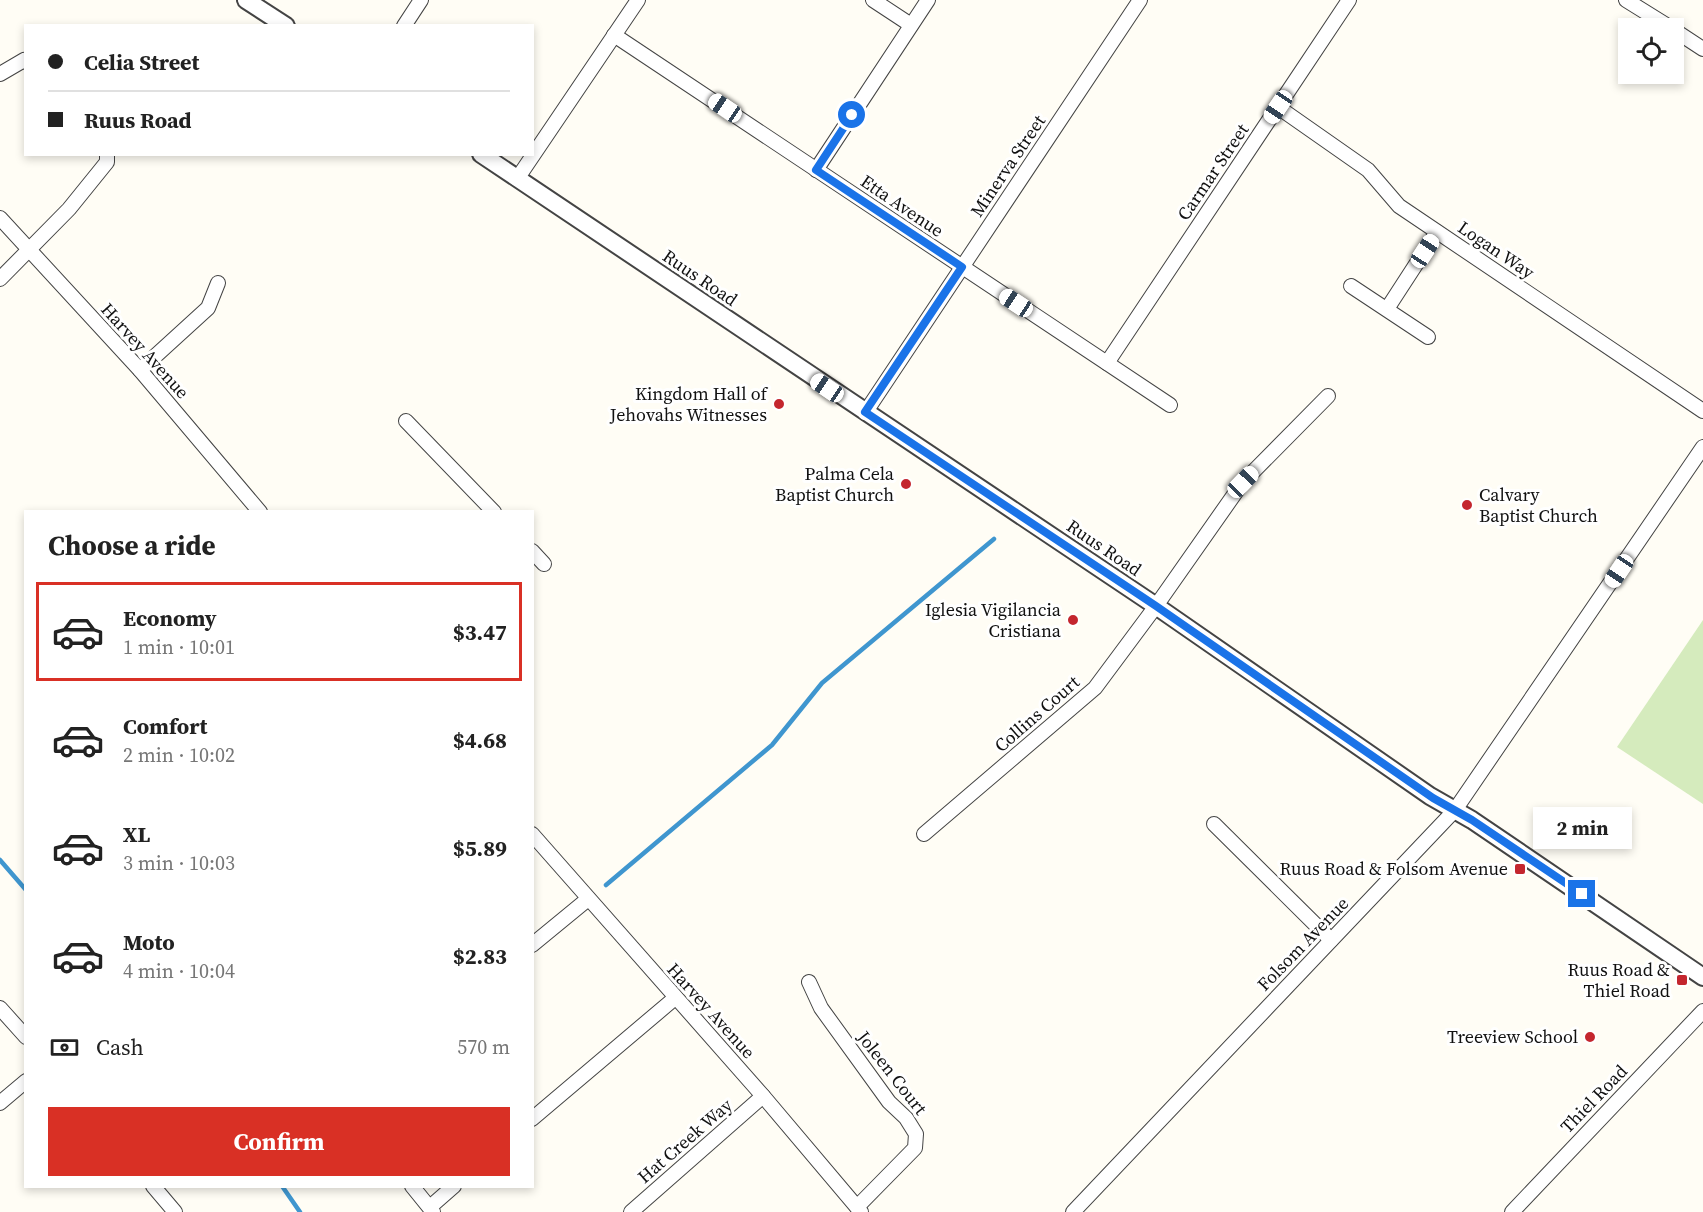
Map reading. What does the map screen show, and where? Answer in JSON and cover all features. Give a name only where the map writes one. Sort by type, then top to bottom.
[{"type":"street","points":[[246,0],[283,24]]},
{"type":"street","points":[[405,24],[421,0]]},
{"type":"street","points":[[534,154],[638,0]]},
{"type":"street","points":[[873,0],[911,25]]},
{"type":"street","points":[[816,170],[928,0]]},
{"type":"street","name":"Minerva Street","points":[[865,412],[1140,0]]},
{"type":"street","name":"Carmar Street","points":[[1107,363],[1349,0]]},
{"type":"street","points":[[1626,0],[1643,4],[1660,18]]},
{"type":"street","name":"Etta Avenue","points":[[615,35],[1170,405]]},
{"type":"street","points":[[1684,36],[1703,49]]},
{"type":"street","points":[[0,74],[24,62]]},
{"type":"street","name":"Logan Way","points":[[1278,107],[1368,170],[1399,206],[1703,411]]},
{"type":"street","points":[[0,279],[69,209],[107,162],[107,156]]},
{"type":"street","name":"Ruus Road","points":[[484,156],[1156,606],[1433,798],[1455,810],[1703,977]]},
{"type":"street","points":[[517,179],[533,156]]},
{"type":"street","name":"Harvey Avenue","points":[[0,218],[140,370],[258,510]]},
{"type":"street","points":[[1387,309],[1437,232]]},
{"type":"street","points":[[140,370],[208,308],[218,283]]},
{"type":"street","points":[[1351,286],[1428,337]]},
{"type":"street","name":"Collins Court","points":[[924,834],[1095,688],[1243,482],[1328,396]]},
{"type":"street","points":[[406,420],[492,510]]},
{"type":"street","name":"Folsom Avenue","points":[[1073,1212],[1455,810],[1703,447]]},
{"type":"street","points":[[534,553],[544,564]]},
{"type":"street","points":[[1214,824],[1331,940]]},
{"type":"street","name":"Harvey Avenue","points":[[534,836],[763,1096],[859,1210]]},
{"type":"street","points":[[534,943],[588,899]]},
{"type":"street","name":"Joleen Court","points":[[809,982],[820,1008],[889,1102],[906,1118],[916,1134],[915,1148],[859,1210]]},
{"type":"street","points":[[534,1117],[675,998]]},
{"type":"street","points":[[0,1008],[24,1035]]},
{"type":"street","name":"Thiel Road","points":[[1512,1212],[1703,1011]]},
{"type":"street","points":[[0,1103],[24,1083]]},
{"type":"street","name":"Hat Creek Way","points":[[638,1210],[763,1096]]},
{"type":"street","points":[[155,1188],[175,1212]]},
{"type":"street","points":[[414,1188],[431,1210],[452,1188]]},
{"type":"green space","points":[[1703,620],[1703,804],[1617,747]]},
{"type":"waterway","points":[[606,885],[772,745],[822,683],[994,539]]},
{"type":"waterway","points":[[0,860],[24,888]]},
{"type":"waterway","points":[[283,1188],[300,1212]]},
{"type":"place","name":"Kingdom Hall of Jehovahs Witnesses","points":[[779,404]]},
{"type":"place","name":"Palma Cela Baptist Church","points":[[906,484]]},
{"type":"place","name":"Calvary Baptist Church","points":[[1467,505]]},
{"type":"place","name":"Iglesia Vigilancia Cristiana","points":[[1073,620]]},
{"type":"place","name":"Ruus Road & Folsom Avenue","points":[[1520,869]]},
{"type":"place","name":"Ruus Road & Thiel Road","points":[[1682,980]]},
{"type":"place","name":"Treeview School","points":[[1590,1037]]},
{"type":"route","points":[[852,115],[816,170],[962,267],[865,412],[1156,606],[1433,798],[1472,820],[1582,894]]}]
